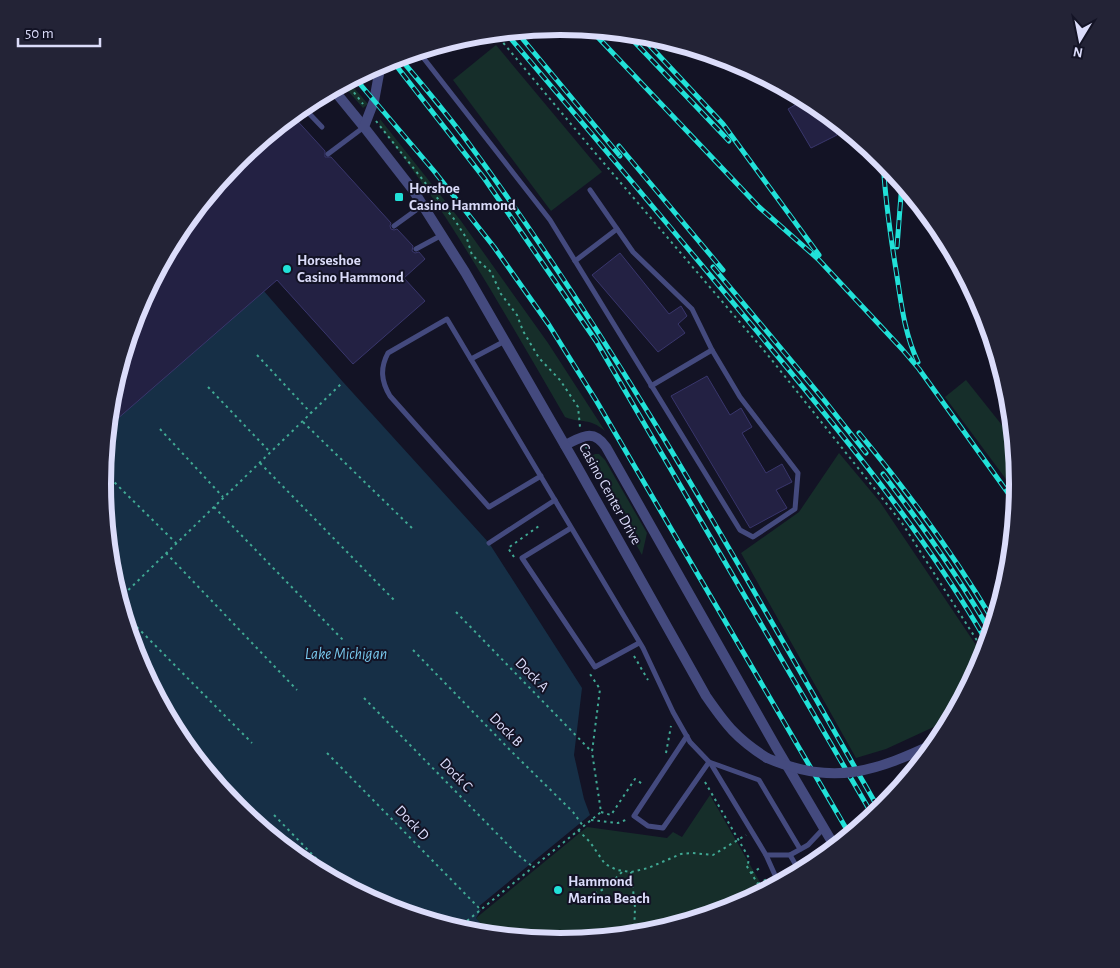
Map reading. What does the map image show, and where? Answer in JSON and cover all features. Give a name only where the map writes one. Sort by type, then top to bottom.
[{"type":"street","points":[[364,127],[374,101],[379,73]]},
{"type":"street","name":"Casino Center Drive","points":[[337,94],[394,165],[423,205],[465,272],[565,444],[706,696],[725,725],[767,758],[784,766],[804,771],[836,774],[874,769],[921,750]]},
{"type":"street","points":[[565,444],[587,435],[592,435],[598,438],[606,447],[832,841]]},
{"type":"lane","points":[[423,57],[550,220],[740,530],[753,537],[795,509],[798,473],[740,397],[712,350],[692,309],[633,252],[590,190]]},
{"type":"lane","points":[[308,113],[322,127]]},
{"type":"lane","points":[[328,154],[364,127]]},
{"type":"lane","points":[[394,226],[423,205]]},
{"type":"lane","points":[[575,261],[617,229]]},
{"type":"lane","points":[[416,249],[442,235]]},
{"type":"lane","points":[[540,476],[488,507],[390,396],[383,381],[382,368],[388,353],[447,319],[639,642],[673,712],[690,742],[709,762],[766,855],[775,878]]},
{"type":"lane","points":[[471,359],[505,341]]},
{"type":"lane","points":[[651,386],[712,350]]},
{"type":"lane","points":[[489,543],[555,500]]},
{"type":"lane","points":[[571,528],[522,558],[594,667],[639,642]]},
{"type":"lane","points":[[687,736],[634,816],[648,826],[663,828],[709,762]]},
{"type":"lane","points":[[709,762],[759,780],[800,849]]},
{"type":"lane","points":[[766,855],[790,855],[811,842],[824,828]]},
{"type":"lane","points":[[790,855],[796,865]]},
{"type":"path","points":[[500,39],[767,354],[896,516],[979,644]]},
{"type":"path","points":[[350,87],[363,105]]},
{"type":"path","points":[[379,124],[454,219],[467,239],[472,255],[491,272],[500,294],[517,315],[523,331],[539,358],[560,380],[578,407],[579,422]]},
{"type":"path","points":[[257,355],[311,413]]},
{"type":"path","points":[[125,593],[343,382]]},
{"type":"path","points":[[208,386],[270,452]]},
{"type":"path","points":[[302,421],[414,530]]},
{"type":"path","points":[[160,429],[224,497]]},
{"type":"path","points":[[259,463],[395,601]]},
{"type":"path","points":[[111,479],[176,544]]},
{"type":"path","points":[[214,507],[345,642]]},
{"type":"path","points":[[519,564],[508,548],[539,526]]},
{"type":"path","points":[[166,553],[297,690]]},
{"type":"path","name":"Dock A","points":[[456,612],[592,752]]},
{"type":"path","points":[[133,622],[252,742]]},
{"type":"path","name":"Dock B","points":[[413,650],[573,812],[583,826]]},
{"type":"path","points":[[630,656],[636,658],[650,683]]},
{"type":"path","points":[[586,668],[600,689],[592,752],[601,812]]},
{"type":"path","name":"Dock C","points":[[364,698],[517,854],[533,867]]},
{"type":"path","points":[[665,756],[672,724]]},
{"type":"path","name":"Dock D","points":[[327,753],[481,910]]},
{"type":"path","points":[[700,774],[749,858],[746,865],[760,887]]},
{"type":"path","points":[[601,812],[611,815],[635,779],[645,785]]},
{"type":"path","points":[[465,923],[601,812]]},
{"type":"path","points":[[274,815],[322,864]]},
{"type":"path","points":[[592,820],[618,823],[634,816]]},
{"type":"path","points":[[578,830],[590,842],[605,864],[631,872],[648,868],[681,854],[712,855],[752,832]]},
{"type":"path","points":[[751,873],[769,863]]},
{"type":"path","points":[[583,899],[606,888],[623,871]]},
{"type":"path","points":[[631,872],[635,907],[634,926]]},
{"type":"path","points":[[758,884],[774,875]]},
{"type":"green space","points":[[496,45],[602,172],[551,211],[453,80]]},
{"type":"green space","points":[[352,86],[368,104],[363,108],[346,89]]},
{"type":"green space","points":[[380,119],[461,221],[548,343],[605,431],[590,422],[565,417],[462,242],[422,182],[379,125]]},
{"type":"green space","points":[[966,380],[1005,430],[1009,483],[945,397]]},
{"type":"green space","points":[[839,453],[880,502],[978,648],[963,683],[938,725],[886,749],[856,758],[741,553],[799,512]]},
{"type":"green space","points":[[599,454],[605,460],[647,533],[642,555],[626,529],[618,504],[590,457]]},
{"type":"green space","points":[[710,795],[762,885],[732,899],[676,918],[619,929],[560,933],[531,932],[483,926],[476,918],[587,827],[667,838],[673,832],[682,837]]},
{"type":"water","name":"Lake Michigan","points":[[197,221],[263,290],[343,382],[489,543],[582,688],[574,755],[584,799],[590,815],[478,907],[481,910],[476,918],[483,926],[444,918],[388,899],[361,887],[311,857],[264,822],[222,780],[204,757],[171,708],[145,656],[126,600],[115,543],[111,484],[115,425],[126,368],[145,312],[171,259]]},
{"type":"building","points":[[798,104],[834,128],[837,135],[811,148],[788,109]]},
{"type":"building","name":"Horseshoe Casino Hammond","points":[[297,121],[325,151],[325,157],[331,157],[391,223],[391,229],[397,229],[413,246],[412,251],[415,253],[419,252],[425,259],[404,278],[425,301],[353,364],[277,280],[116,420],[126,368],[135,340],[157,285],[171,259],[222,188],[264,146]]},
{"type":"building","points":[[620,253],[669,314],[681,306],[687,316],[678,324],[685,333],[658,352],[592,275]]},
{"type":"building","points":[[707,376],[730,415],[741,408],[752,427],[742,433],[766,473],[782,464],[792,482],[776,490],[787,508],[750,528],[671,396]]},
{"type":"railway","points":[[521,37],[620,156]]},
{"type":"railway","points":[[597,37],[759,207],[818,259],[902,349],[919,369],[1009,494]]},
{"type":"railway","points":[[510,38],[791,372],[851,447],[937,562],[983,635]]},
{"type":"railway","points":[[634,42],[729,141]]},
{"type":"railway","points":[[648,44],[723,124],[819,255]]},
{"type":"railway","points":[[404,63],[464,137],[522,218],[630,383],[732,553],[875,803]]},
{"type":"railway","points":[[396,66],[484,178],[596,341],[869,809]]},
{"type":"railway","points":[[359,82],[434,171],[494,247],[549,325],[597,402],[847,829]]},
{"type":"railway","points":[[619,146],[723,270]]},
{"type":"railway","points":[[884,174],[901,305],[909,340],[918,362]]},
{"type":"railway","points":[[897,247],[901,192]]},
{"type":"railway","points":[[713,267],[866,453]]},
{"type":"railway","points":[[859,433],[896,478],[930,525],[989,615]]},
{"type":"railway","points":[[883,474],[940,552],[986,625]]},
{"type":"place","name":"Horshoe Casino Hammond","points":[[399,197]]},
{"type":"place","name":"Horseshoe Casino Hammond","points":[[287,269]]},
{"type":"place","name":"Hammond Marina Beach","points":[[558,890]]}]
